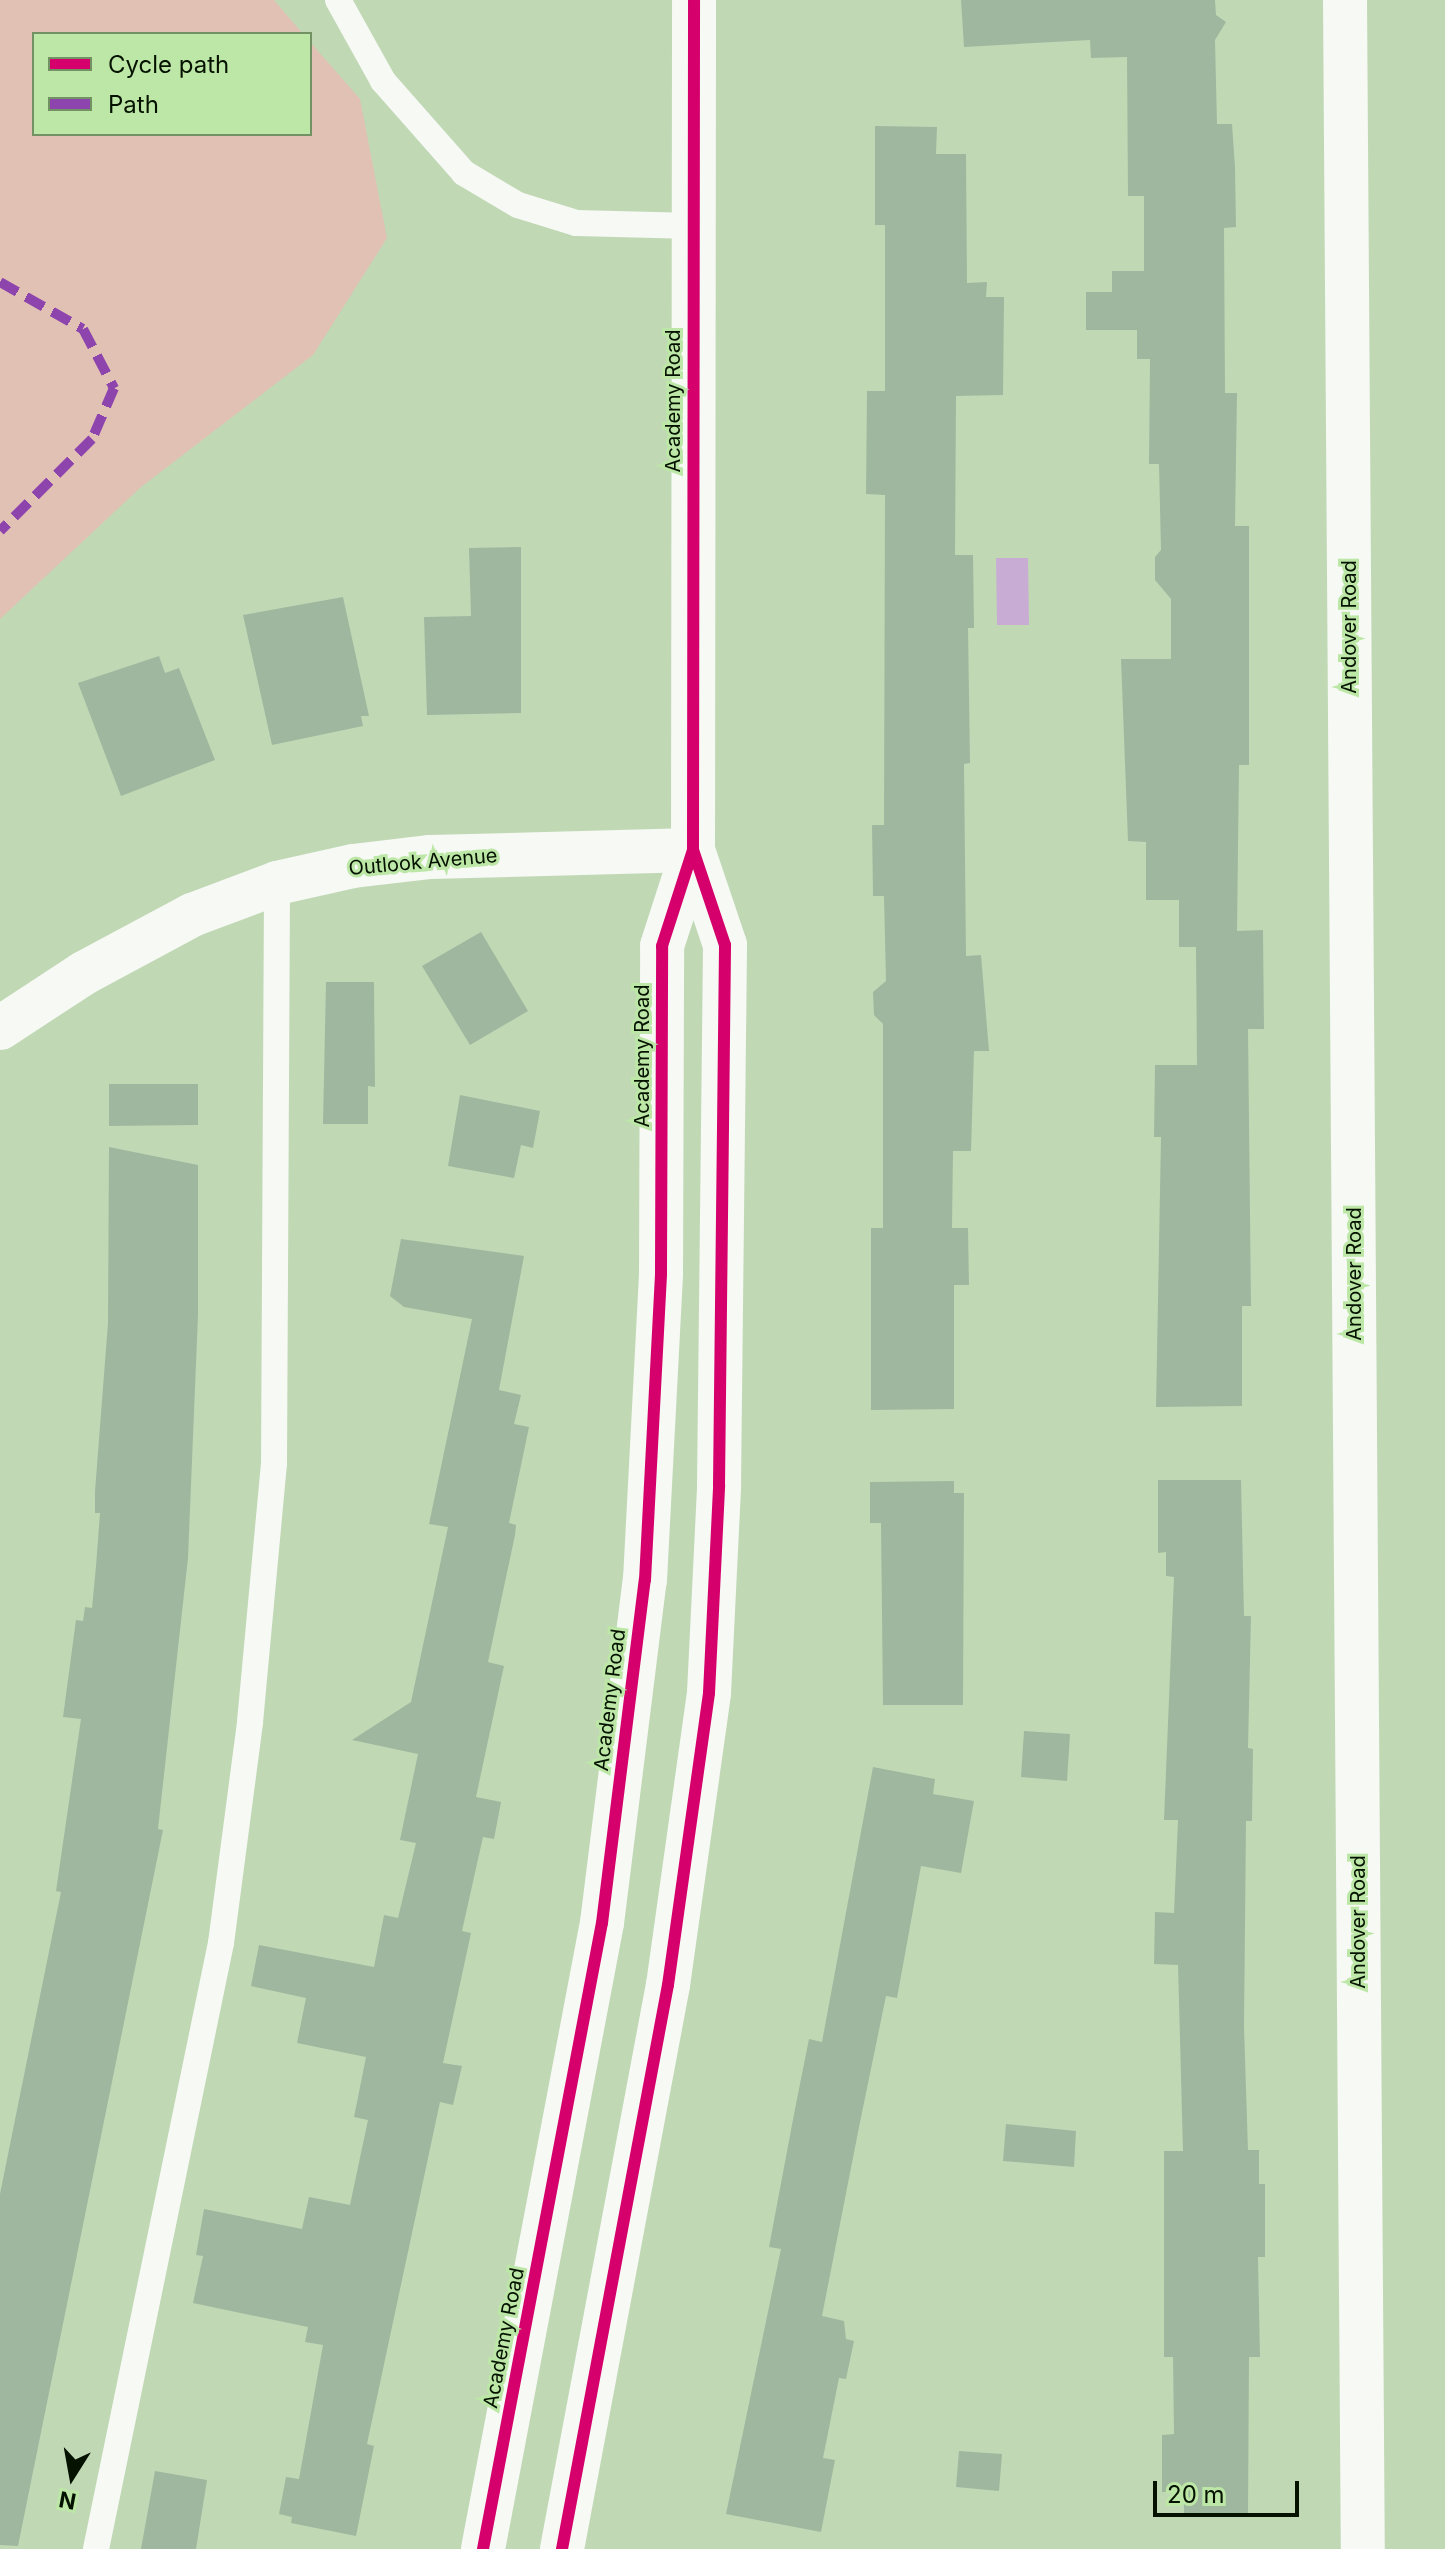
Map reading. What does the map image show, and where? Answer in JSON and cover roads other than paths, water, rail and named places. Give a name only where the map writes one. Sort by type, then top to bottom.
[{"type":"main road","name":"Academy Road","points":[[483,2549],[572,2100],[626,1743],[645,1580],[661,1274],[662,946],[693,850],[694,0]]},
{"type":"main road","name":"Andover Road","points":[[1345,0],[1363,2549]]},
{"type":"main road","name":"Academy Road","points":[[562,2549],[668,1985],[709,1693],[720,1440],[725,945],[693,850]]},
{"type":"main road","name":"Outlook Avenue","points":[[0,1028],[84,973],[192,915],[277,883],[353,866],[430,857],[693,850]]},
{"type":"lane","points":[[338,0],[383,81],[464,173],[518,205],[576,223],[694,226]]},
{"type":"lane","points":[[96,2549],[221,1943],[250,1722],[274,1464],[277,883]]}]
